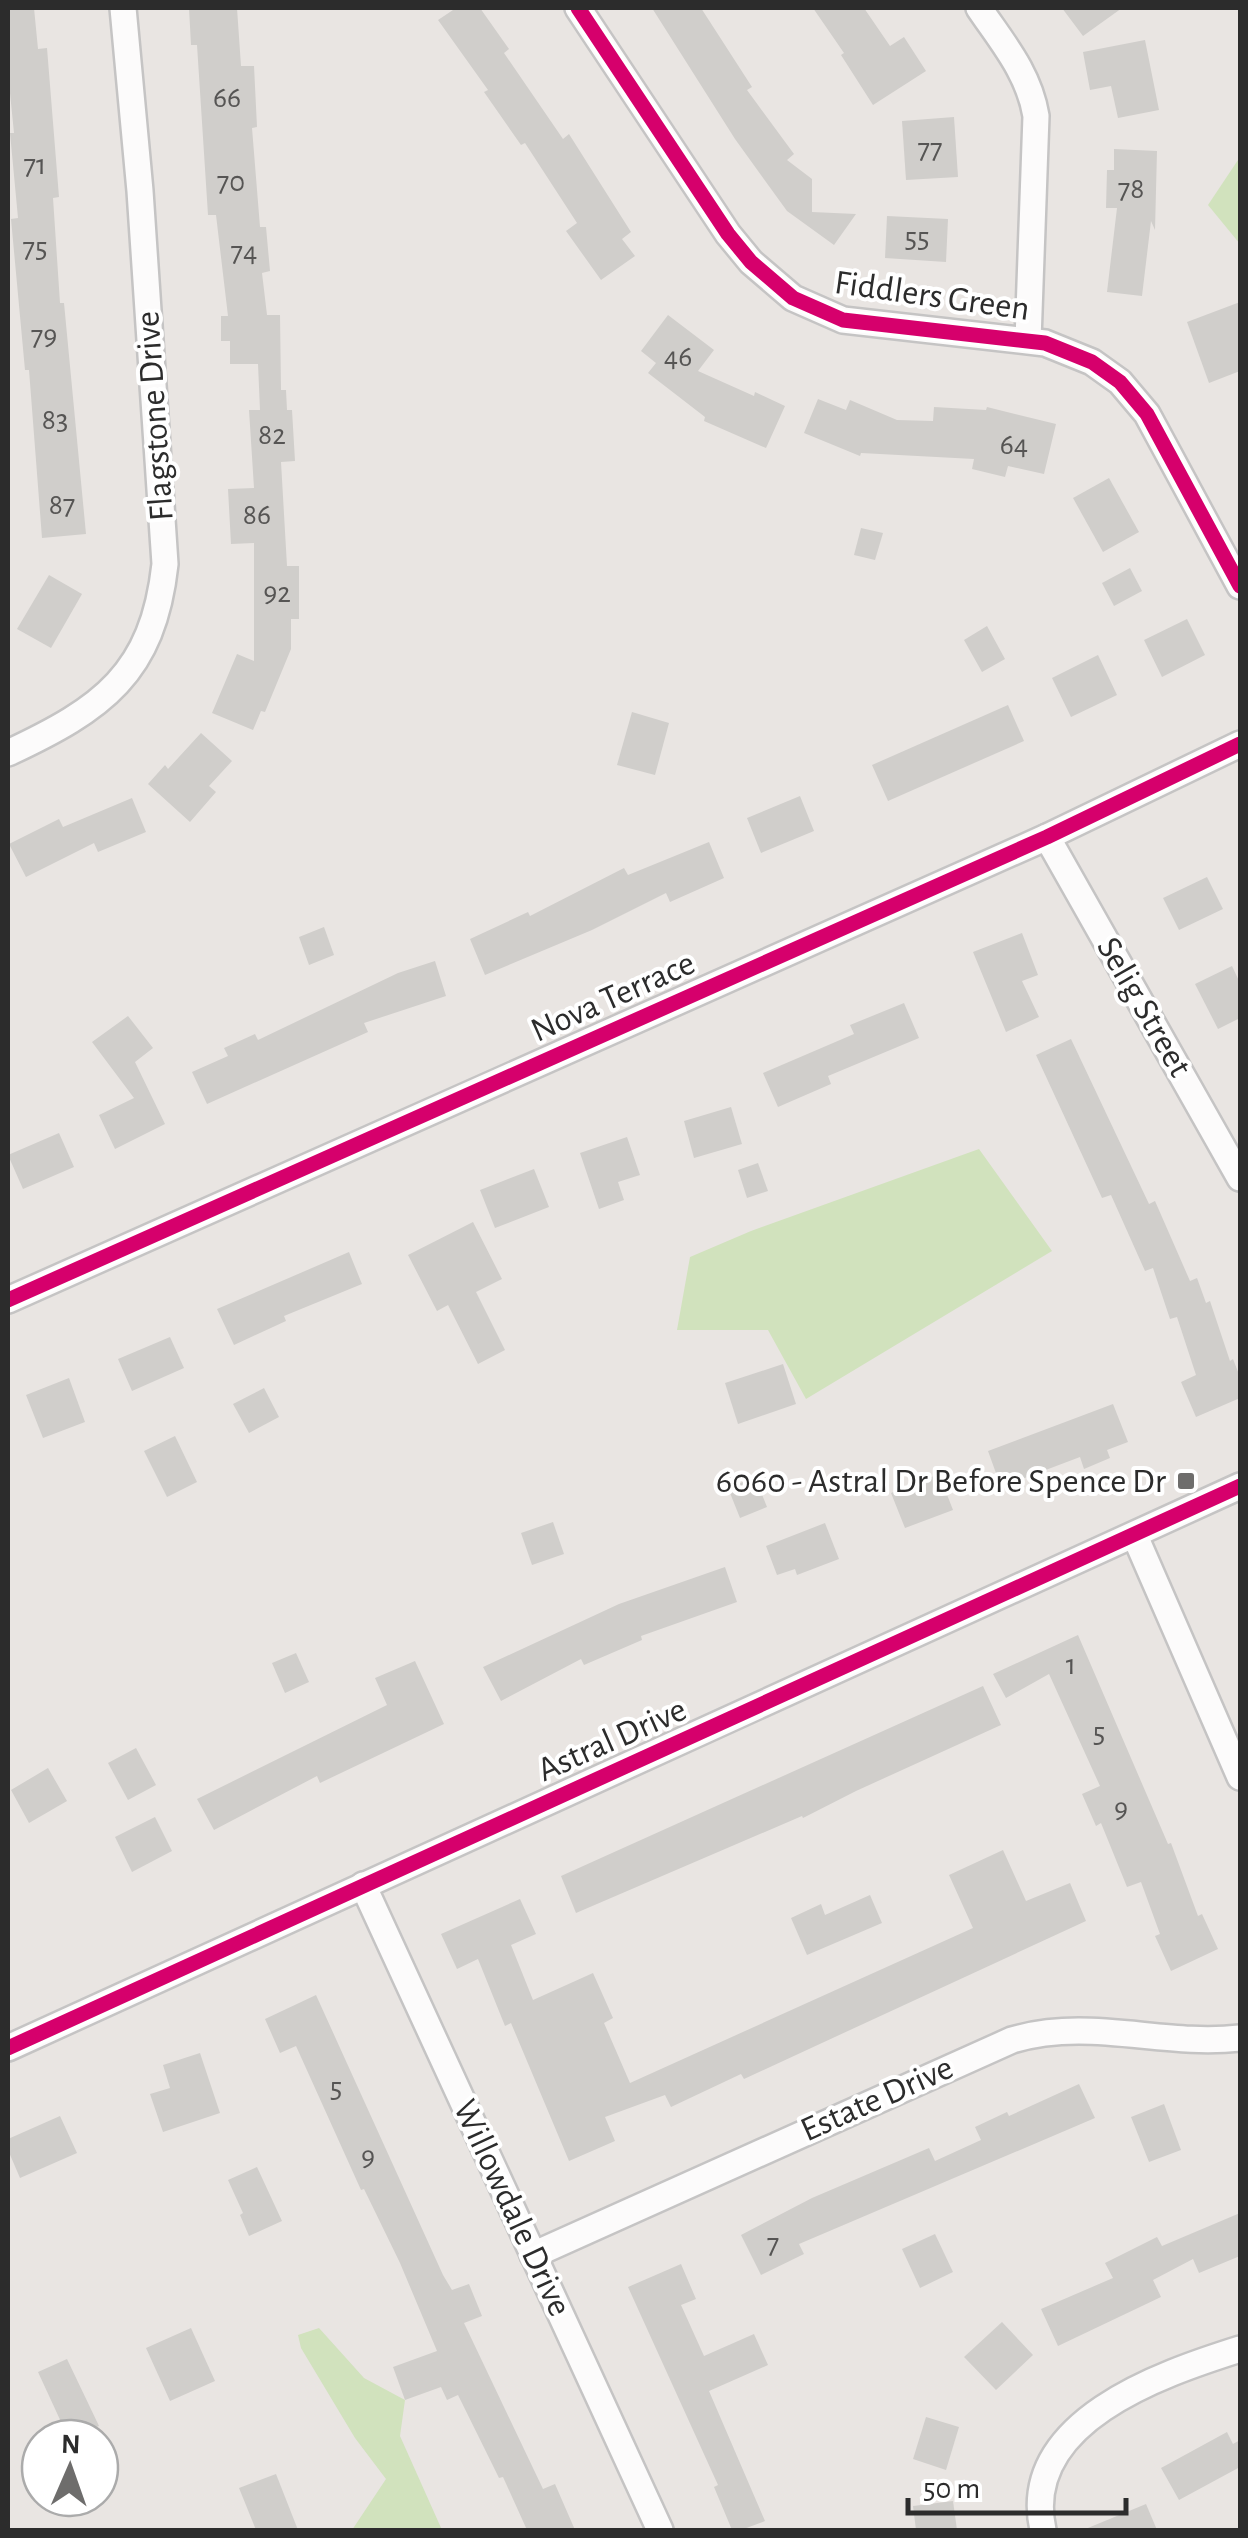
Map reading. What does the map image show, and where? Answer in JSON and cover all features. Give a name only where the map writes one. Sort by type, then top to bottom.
[{"type":"street","name":"Flagstone Drive","points":[[8,752],[72,722],[112,690],[141,650],[162,593],[165,564],[146,270],[123,8]]},
{"type":"street","name":"Fiddlers Green","points":[[578,8],[728,234],[778,288],[817,311],[843,320],[1028,340],[1085,358],[1120,382],[1137,400],[1240,586]]},
{"type":"street","points":[[979,8],[1020,67],[1036,116],[1028,340]]},
{"type":"street","name":"Nova Terrace","points":[[8,1300],[1047,837],[1240,744]]},
{"type":"street","name":"Selig Street","points":[[1047,837],[1240,1178]]},
{"type":"street","name":"Astral Drive","points":[[8,2048],[1240,1486]]},
{"type":"street","points":[[1135,1536],[1240,1777]]},
{"type":"street","name":"Willowdale Drive","points":[[363,1885],[660,2530]]},
{"type":"street","name":"Estate Drive","points":[[533,2255],[1012,2040],[1077,2029],[1204,2040],[1240,2038]]},
{"type":"street","points":[[1043,2530],[1040,2511],[1044,2478],[1052,2458],[1076,2429],[1175,2369],[1240,2349]]},
{"type":"green space","points":[[1240,157],[1240,244],[1208,205]]},
{"type":"green space","points":[[979,1149],[1052,1251],[806,1399],[768,1330],[677,1330],[690,1257],[751,1231]]},
{"type":"green space","points":[[319,2328],[364,2378],[405,2400],[400,2436],[442,2530],[352,2530],[386,2479],[355,2438],[301,2348],[298,2335]]},
{"type":"building","points":[[8,8],[34,8],[38,49],[47,48],[59,197],[53,198],[60,303],[64,303],[86,534],[42,538],[29,370],[25,370],[11,219],[18,218],[10,133],[14,133],[8,73]]},
{"type":"building","points":[[189,8],[237,8],[241,66],[254,66],[257,127],[252,128],[260,227],[266,227],[270,271],[262,273],[267,315],[280,315],[281,390],[286,390],[287,410],[292,410],[295,461],[281,462],[287,566],[299,566],[299,619],[291,619],[291,649],[265,712],[261,711],[253,730],[212,713],[237,654],[254,661],[254,543],[231,544],[228,489],[254,488],[249,410],[260,410],[258,364],[230,364],[230,341],[221,341],[221,316],[228,316],[216,215],[208,215],[197,45],[191,45]]},
{"type":"building","points":[[456,8],[480,8],[509,49],[504,53],[563,139],[569,134],[631,232],[622,239],[635,256],[601,280],[566,231],[577,223],[438,20]]},
{"type":"building","points":[[652,8],[701,8],[752,87],[747,90],[794,154],[787,160],[812,179],[812,212],[856,214],[834,245],[787,211],[735,139]]},
{"type":"building","points":[[813,8],[864,8],[890,46],[904,37],[926,71],[873,105]]},
{"type":"building","points":[[1062,8],[1122,8],[1083,36]]},
{"type":"building","points":[[1145,40],[1159,110],[1118,118],[1111,86],[1090,90],[1083,52]]},
{"type":"building","points":[[954,117],[958,177],[906,180],[902,121]]},
{"type":"building","points":[[1114,149],[1157,151],[1155,230],[1151,221],[1142,296],[1107,292],[1117,208],[1106,208],[1107,170],[1114,170]]},
{"type":"building","points":[[887,216],[948,219],[946,262],[885,258]]},
{"type":"building","points":[[1240,302],[1240,371],[1209,383],[1187,322]]},
{"type":"building","points":[[668,315],[714,350],[698,371],[785,406],[766,448],[704,421],[705,417],[648,373],[656,363],[641,351]]},
{"type":"building","points":[[818,399],[846,410],[850,400],[897,420],[933,421],[934,407],[987,407],[1056,424],[1044,474],[1008,466],[1005,477],[972,469],[974,459],[861,453],[860,456],[804,433]]},
{"type":"building","points":[[1109,478],[1139,532],[1103,552],[1073,498]]},
{"type":"building","points":[[861,528],[883,533],[875,560],[854,555]]},
{"type":"building","points":[[1130,568],[1142,591],[1114,606],[1102,583]]},
{"type":"building","points":[[49,575],[82,594],[51,648],[17,629]]},
{"type":"building","points":[[1187,619],[1205,655],[1162,677],[1144,640]]},
{"type":"building","points":[[987,626],[1005,659],[982,672],[964,640]]},
{"type":"building","points":[[1098,655],[1117,695],[1071,717],[1052,678]]},
{"type":"building","points":[[1008,705],[1024,741],[888,801],[872,765]]},
{"type":"building","points":[[632,712],[669,723],[655,775],[617,765]]},
{"type":"building","points":[[201,733],[232,761],[209,786],[216,792],[190,822],[148,784],[165,765],[168,769]]},
{"type":"building","points":[[800,796],[814,831],[761,853],[747,818]]},
{"type":"building","points":[[132,798],[146,832],[98,852],[94,843],[26,877],[9,844],[59,819],[63,827]]},
{"type":"building","points":[[709,842],[724,878],[670,902],[666,893],[592,930],[485,975],[470,939],[528,912],[530,916],[624,868],[628,875]]},
{"type":"building","points":[[1207,877],[1223,909],[1179,930],[1163,898]]},
{"type":"building","points":[[324,927],[334,955],[309,965],[299,937]]},
{"type":"building","points":[[1022,933],[1038,975],[1022,981],[1039,1017],[1006,1032],[973,952]]},
{"type":"building","points":[[435,961],[446,996],[364,1023],[368,1032],[207,1104],[192,1072],[228,1056],[224,1048],[255,1034],[258,1040],[398,973]]},
{"type":"building","points":[[1232,966],[1240,983],[1240,1018],[1218,1029],[1195,984]]},
{"type":"building","points":[[904,1003],[919,1038],[828,1076],[831,1084],[778,1107],[763,1073],[854,1034],[850,1025]]},
{"type":"building","points":[[128,1016],[153,1048],[135,1062],[165,1124],[115,1149],[99,1115],[134,1098],[92,1042]]},
{"type":"building","points":[[1071,1039],[1149,1204],[1155,1201],[1190,1281],[1197,1278],[1206,1303],[1210,1301],[1230,1361],[1233,1359],[1240,1377],[1240,1398],[1196,1417],[1181,1382],[1196,1375],[1177,1317],[1170,1319],[1153,1268],[1145,1271],[1111,1195],[1102,1198],[1036,1055]]},
{"type":"building","points":[[731,1107],[742,1144],[694,1158],[684,1121]]},
{"type":"building","points":[[59,1133],[74,1167],[23,1189],[8,1155]]},
{"type":"building","points":[[627,1137],[640,1175],[618,1182],[624,1200],[599,1209],[580,1153]]},
{"type":"building","points":[[758,1163],[768,1191],[747,1198],[738,1170]]},
{"type":"building","points":[[534,1169],[549,1207],[495,1228],[480,1190]]},
{"type":"building","points":[[473,1222],[502,1279],[476,1292],[505,1350],[478,1364],[448,1305],[437,1311],[408,1255]]},
{"type":"building","points":[[349,1252],[362,1284],[284,1316],[286,1321],[234,1345],[217,1309]]},
{"type":"building","points":[[170,1337],[184,1368],[132,1391],[118,1359]]},
{"type":"building","points":[[783,1364],[796,1404],[738,1424],[725,1383]]},
{"type":"building","points":[[69,1378],[85,1422],[43,1438],[26,1395]]},
{"type":"building","points":[[264,1388],[279,1417],[249,1433],[233,1404]]},
{"type":"building","points":[[1113,1404],[1128,1442],[1107,1450],[1110,1458],[1084,1469],[1080,1457],[1001,1487],[988,1451]]},
{"type":"building","points":[[175,1436],[197,1482],[167,1497],[144,1451]]},
{"type":"building","points":[[939,1474],[953,1510],[905,1528],[891,1493]]},
{"type":"building","points":[[755,1477],[767,1507],[740,1518],[728,1488]]},
{"type":"building","points":[[553,1522],[564,1554],[532,1565],[521,1533]]},
{"type":"building","points":[[825,1523],[839,1559],[797,1575],[795,1569],[777,1575],[766,1546]]},
{"type":"building","points":[[725,1567],[737,1602],[641,1636],[642,1640],[584,1665],[581,1659],[501,1701],[483,1667],[619,1604]]},
{"type":"building","points":[[1078,1635],[1168,1844],[1171,1843],[1198,1916],[1202,1914],[1218,1949],[1171,1971],[1155,1936],[1160,1934],[1141,1882],[1127,1887],[1101,1823],[1096,1826],[1082,1794],[1100,1786],[1049,1674],[1006,1698],[993,1674]]},
{"type":"building","points":[[296,1653],[309,1682],[285,1693],[272,1663]]},
{"type":"building","points":[[415,1661],[444,1724],[320,1783],[317,1776],[214,1830],[197,1799],[387,1705],[375,1678]]},
{"type":"building","points":[[983,1686],[1001,1725],[803,1818],[576,1913],[561,1876]]},
{"type":"building","points":[[136,1748],[156,1785],[128,1800],[108,1763]]},
{"type":"building","points":[[48,1768],[67,1801],[29,1823],[11,1790]]},
{"type":"building","points":[[155,1817],[172,1851],[132,1872],[115,1837]]},
{"type":"building","points":[[1003,1850],[1026,1901],[1070,1883],[1086,1921],[744,2079],[741,2074],[671,2107],[665,2095],[605,2117],[615,2141],[569,2161],[511,2023],[505,2026],[478,1959],[457,1969],[441,1934],[520,1899],[536,1934],[511,1945],[533,2000],[593,1973],[613,2018],[604,2023],[630,2083],[973,1928],[949,1875]]},
{"type":"building","points":[[870,1895],[882,1923],[807,1955],[791,1918],[821,1904],[825,1915]]},
{"type":"building","points":[[316,1995],[443,2275],[452,2290],[469,2284],[482,2316],[464,2323],[543,2489],[555,2484],[575,2530],[527,2530],[458,2395],[447,2400],[441,2387],[405,2400],[393,2367],[437,2351],[400,2263],[364,2189],[361,2190],[296,2046],[280,2053],[265,2019]]},
{"type":"building","points":[[200,2053],[220,2113],[163,2132],[150,2094],[170,2088],[163,2065]]},
{"type":"building","points":[[1079,2084],[1095,2118],[799,2244],[804,2254],[761,2275],[741,2235],[812,2198],[929,2148],[935,2161],[981,2140],[975,2127]]},
{"type":"building","points":[[1164,2104],[1181,2150],[1149,2162],[1131,2117]]},
{"type":"building","points":[[60,2116],[77,2153],[20,2178],[8,2150],[8,2139]]},
{"type":"building","points":[[257,2167],[282,2221],[249,2236],[228,2180]]},
{"type":"building","points":[[1240,2213],[1240,2256],[1199,2273],[1193,2259],[1153,2280],[1161,2297],[1058,2346],[1041,2309],[1113,2278],[1105,2263],[1157,2237],[1162,2246]]},
{"type":"building","points":[[935,2234],[953,2272],[920,2288],[902,2249]]},
{"type":"building","points":[[681,2264],[696,2299],[681,2305],[704,2356],[754,2334],[768,2365],[709,2391],[765,2521],[741,2530],[732,2530],[714,2487],[718,2485],[628,2287]]},
{"type":"building","points":[[1002,2322],[1033,2355],[996,2390],[964,2357]]},
{"type":"building","points":[[191,2328],[215,2381],[170,2401],[146,2348]]},
{"type":"building","points":[[67,2359],[95,2418],[59,2418],[38,2372]]},
{"type":"building","points":[[926,2417],[959,2427],[946,2470],[913,2459]]},
{"type":"building","points":[[1227,2432],[1233,2444],[1240,2440],[1240,2467],[1179,2500],[1161,2468]]},
{"type":"building","points":[[276,2474],[298,2530],[256,2530],[239,2488]]},
{"type":"building","points":[[953,2501],[957,2530],[916,2530],[913,2506]]},
{"type":"building","points":[[1146,2504],[1157,2530],[1083,2530]]},
{"type":"cycle path","points":[[578,8],[728,234],[751,262],[793,298],[843,320],[1045,343],[1092,362],[1120,382],[1147,414],[1240,586]]},
{"type":"cycle path","points":[[8,1300],[1047,837],[1240,744]]},
{"type":"cycle path","points":[[8,2048],[1240,1486]]},
{"type":"place","name":"6060 - Astral Dr Before Spence Dr","points":[[1186,1481]]}]
